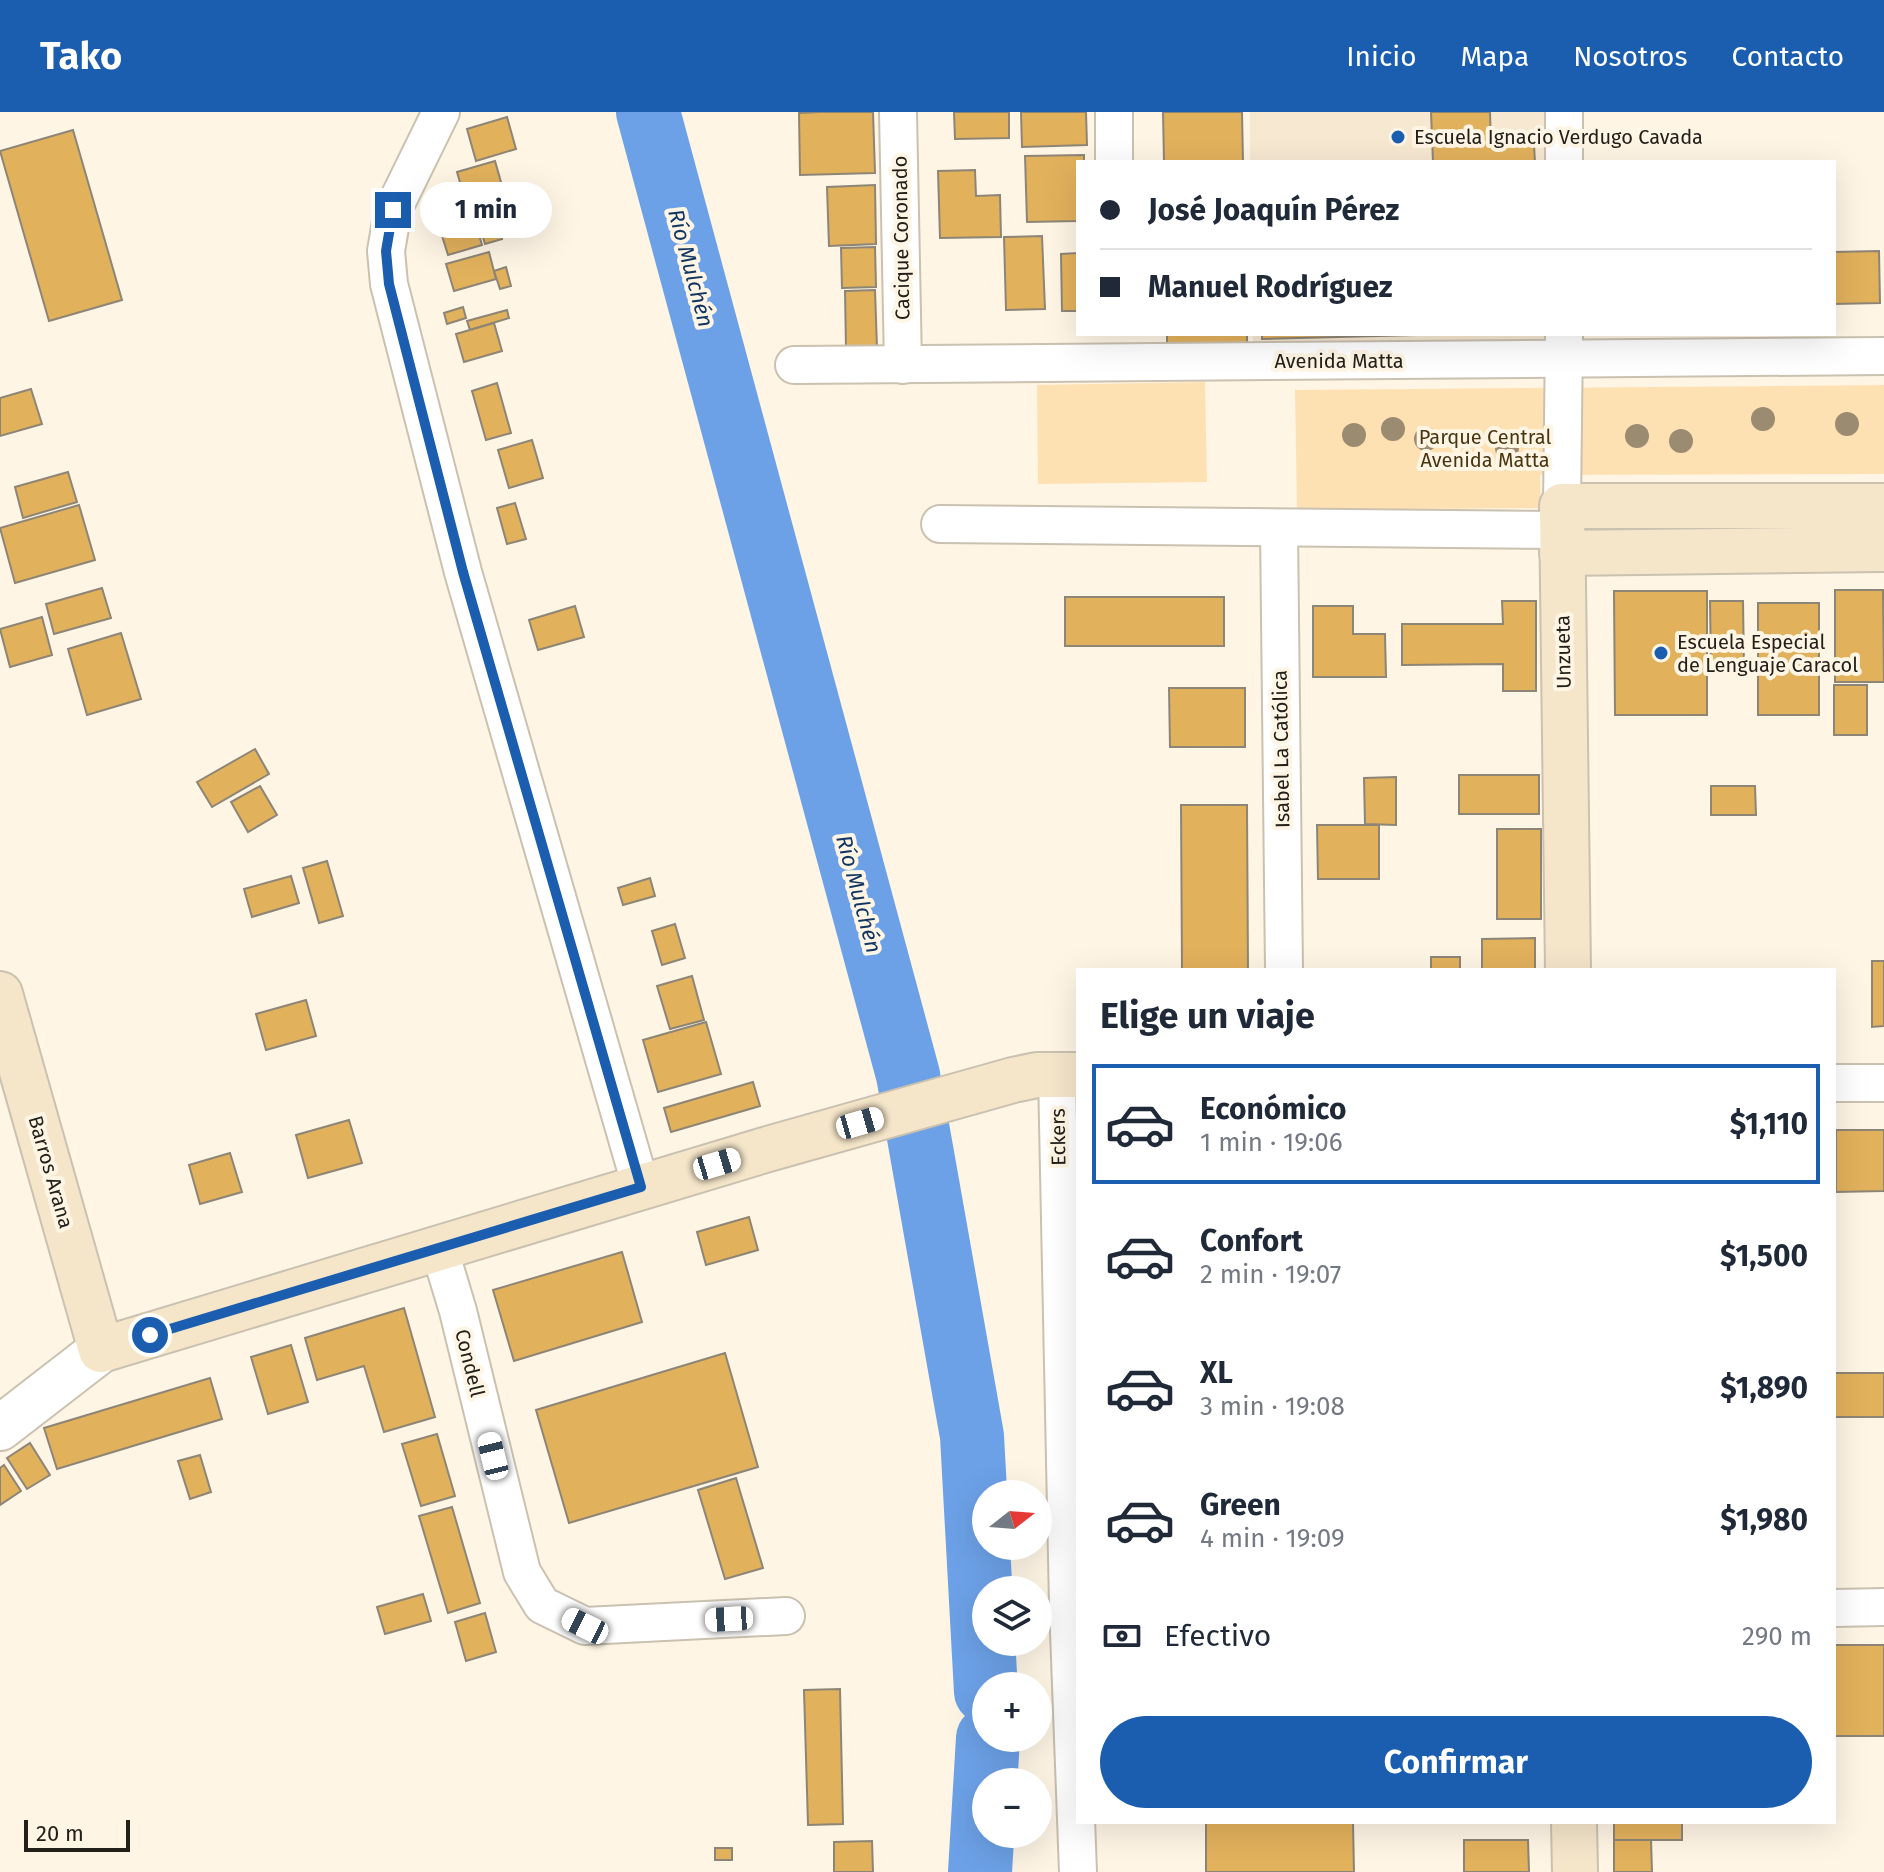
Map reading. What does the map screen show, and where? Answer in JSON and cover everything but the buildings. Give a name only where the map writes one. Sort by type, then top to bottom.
[{"type":"main road","points":[[1562,530],[1884,506]]},
{"type":"main road","points":[[1562,530],[1884,549]]},
{"type":"main road","name":"Unzueta","points":[[1562,530],[1568,968]]},
{"type":"main road","name":"Barros Arana","points":[[0,994],[101,1350]]},
{"type":"main road","points":[[101,1350],[768,1149],[1013,1080],[1037,1075],[1068,1075]]},
{"type":"main road","points":[[1574,1824],[1575,1872]]},
{"type":"street","points":[[441,112],[393,210],[386,251],[389,284],[463,572],[641,1187]]},
{"type":"street","name":"Cacique Coronado","points":[[898,112],[903,365]]},
{"type":"street","points":[[1114,112],[1114,160]]},
{"type":"street","points":[[1564,112],[1564,160]]},
{"type":"street","name":"Avenida Matta","points":[[794,365],[903,365],[1116,348],[1564,346],[1884,356]]},
{"type":"street","name":"Unzueta","points":[[1562,530],[1564,346]]},
{"type":"street","points":[[940,524],[1562,530]]},
{"type":"street","name":"Isabel La Católica","points":[[1279,529],[1284,968]]},
{"type":"street","name":"Eckers","points":[[1068,1075],[1076,1765]]},
{"type":"street","points":[[1836,1083],[1884,1083]]},
{"type":"street","name":"Condell","points":[[439,1248],[458,1311],[522,1572],[542,1605],[585,1626],[786,1616]]},
{"type":"street","points":[[0,1428],[101,1350]]},
{"type":"street","points":[[1836,1608],[1884,1607]]},
{"type":"street","name":"Eckers","points":[[1077,1824],[1078,1872]]},
{"type":"shaded area","name":"Escuela Ignacio Verdugo Cavada","points":[[1250,112],[1547,112],[1547,160],[1250,160]]},
{"type":"shaded area","points":[[1253,336],[1549,336],[1549,344],[1253,350]]},
{"type":"green space","points":[[1205,382],[1207,482],[1038,484],[1037,385]]},
{"type":"green space","name":"Parque Central Avenida Matta","points":[[1884,385],[1884,474],[1540,475],[1541,508],[1297,510],[1295,390]]},
{"type":"waterway","name":"Río Mulchén","points":[[648,112],[908,1075],[972,1436],[985,1672]]},
{"type":"waterway","name":"Río Mulchén","points":[[980,1872],[987,1752]]},
{"type":"place","name":"Escuela Ignacio Verdugo Cavada","points":[[1398,137]]},
{"type":"place","name":"Escuela Especial de Lenguaje Caracol","points":[[1661,653]]},
{"type":"route","points":[[150,1335],[641,1187],[463,572],[389,284],[386,251],[393,210]]}]
